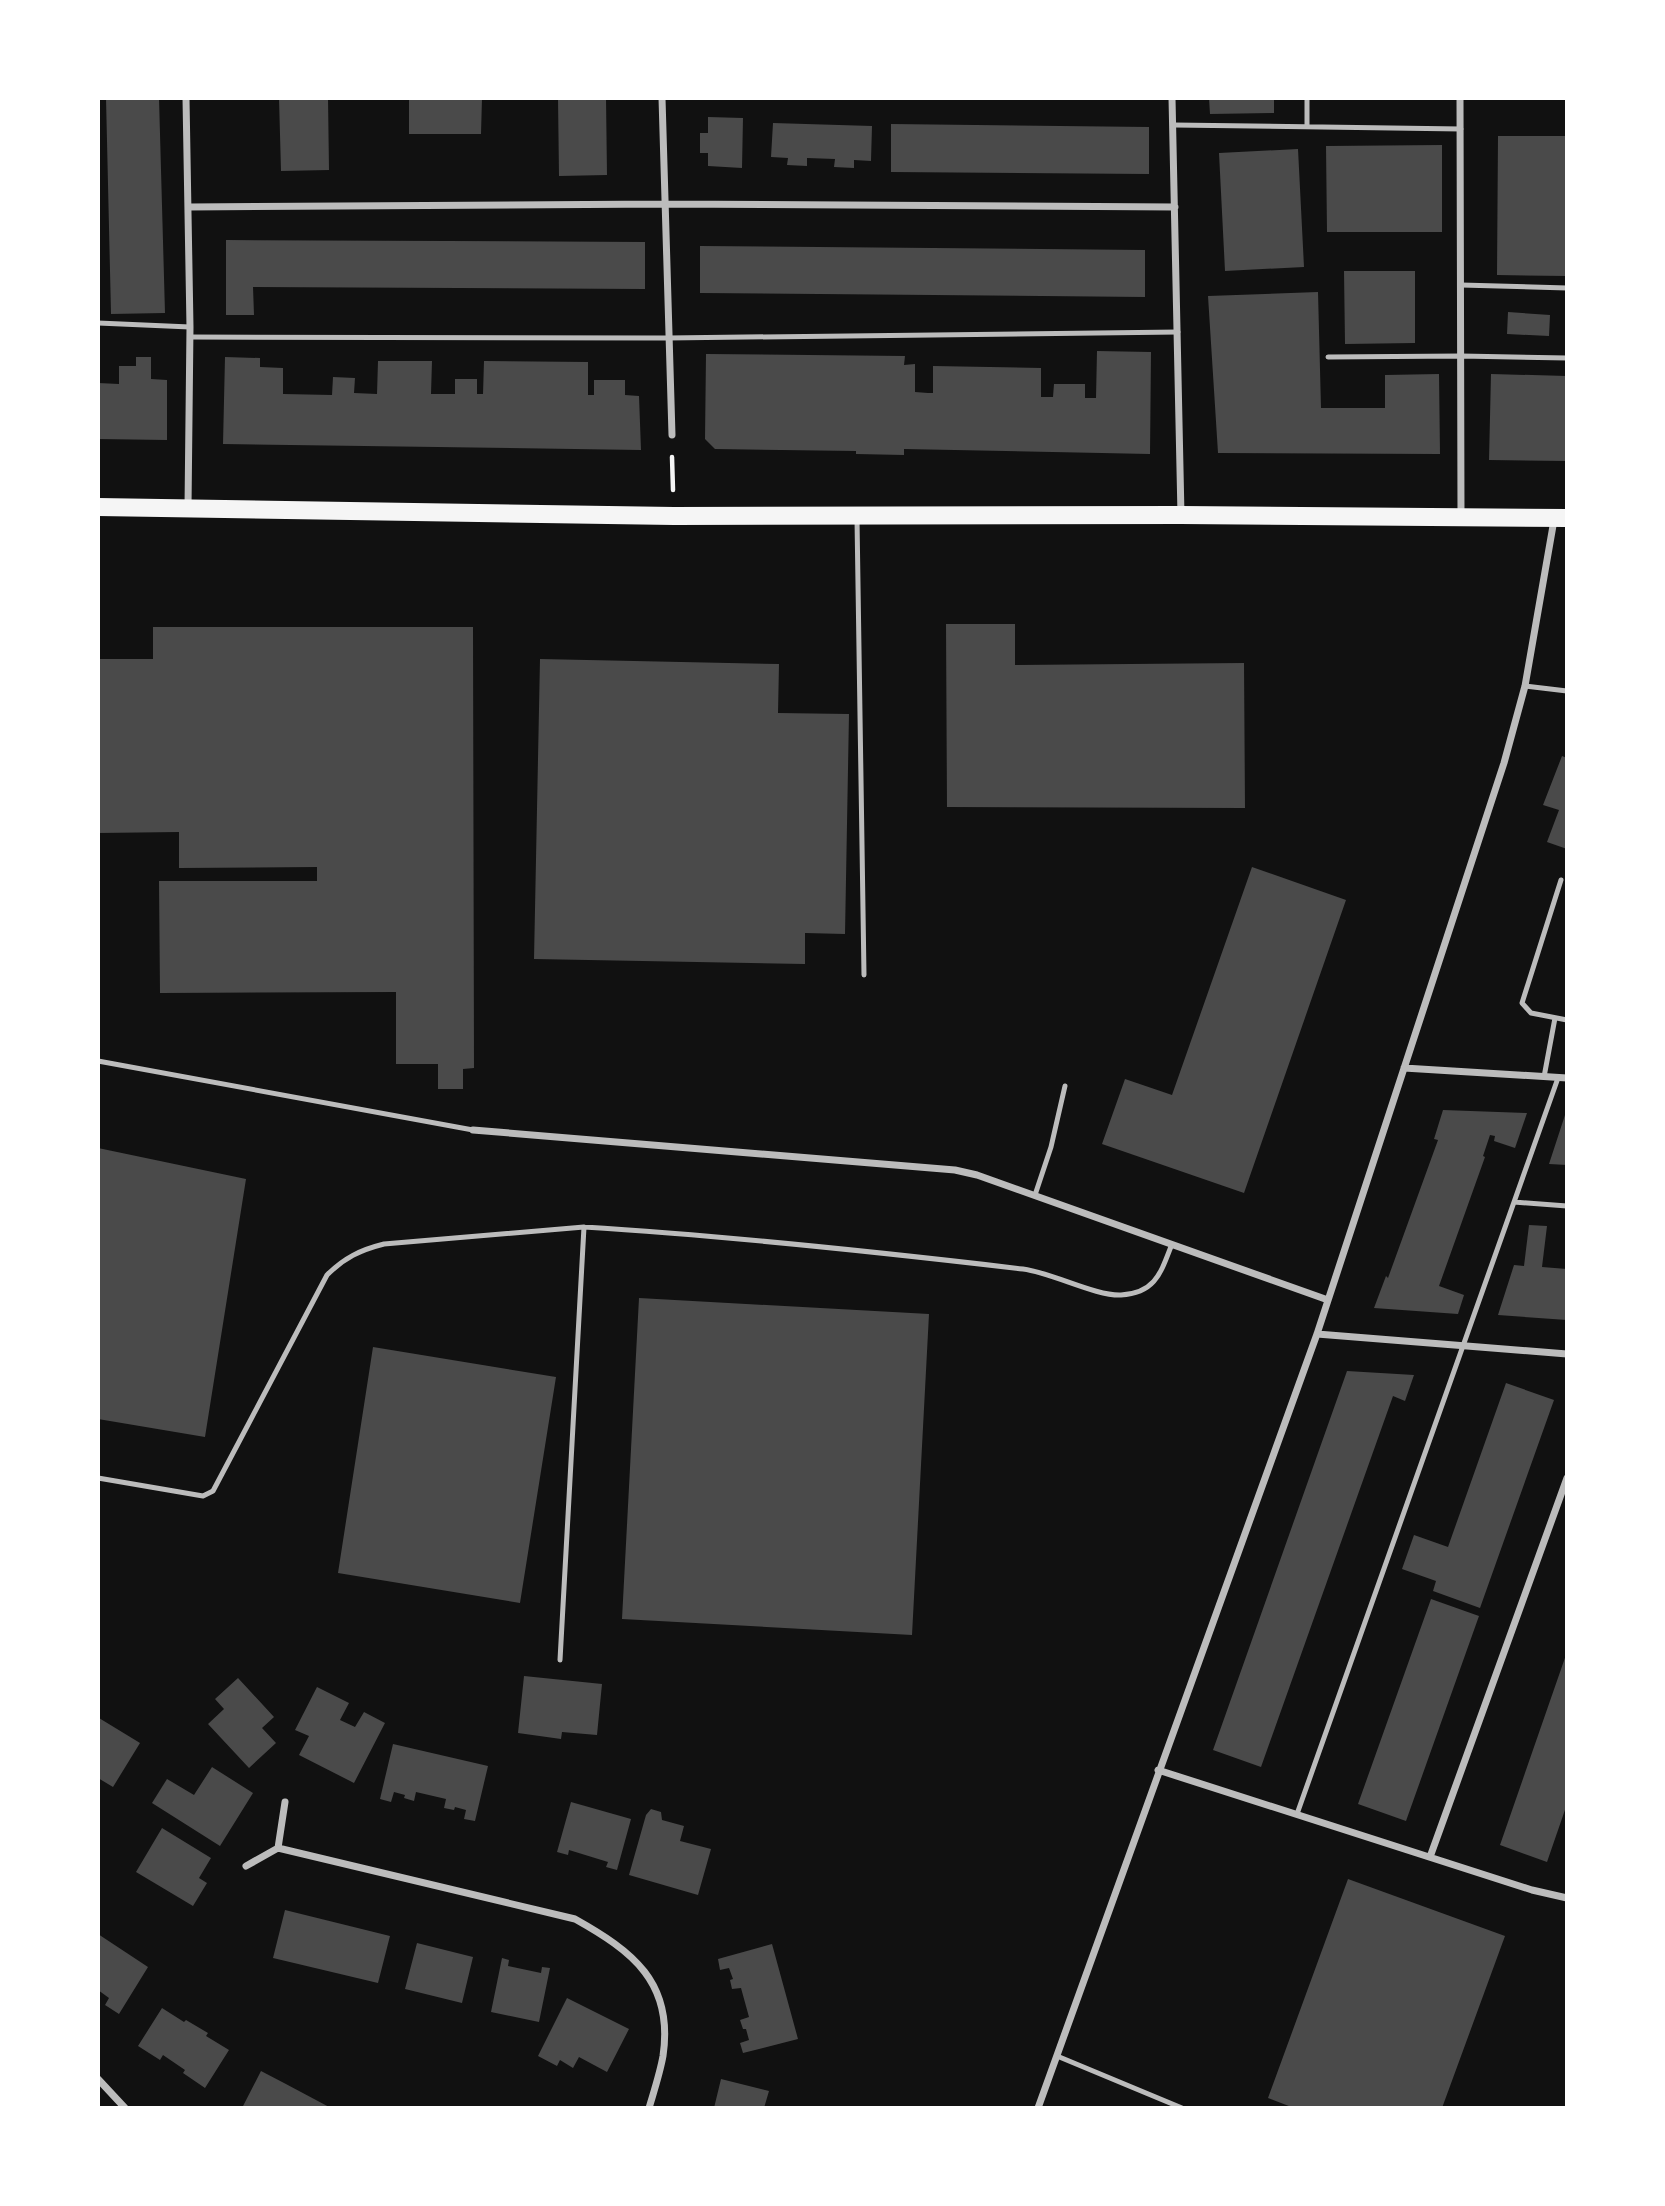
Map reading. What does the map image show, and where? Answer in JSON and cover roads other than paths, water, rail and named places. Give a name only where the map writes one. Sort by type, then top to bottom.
[{"type":"main road","points":[[98,507],[674,516],[1181,515],[1561,518]]},
{"type":"street","points":[[186,98],[190,327],[188,508]]},
{"type":"street","points":[[662,98],[672,435]]},
{"type":"street","points":[[1172,98],[1181,515]]},
{"type":"street","points":[[1460,98],[1461,518]]},
{"type":"street","points":[[189,206],[664,204],[1175,207]]},
{"type":"street","points":[[1038,2108],[1317,1334],[1504,764],[1525,686],[1561,518]]},
{"type":"street","points":[[1404,1068],[1563,1078]]},
{"type":"street","points":[[473,1130],[955,1170],[1035,1195],[1328,1300]]},
{"type":"street","points":[[1317,1334],[1567,1354]]},
{"type":"street","points":[[1430,1857],[1567,1478]]},
{"type":"street","points":[[1158,1770],[1532,1890],[1567,1898]]},
{"type":"street","points":[[278,1848],[285,1802]]},
{"type":"street","points":[[246,1866],[278,1848],[575,1919],[608,1938],[636,1960],[657,1990],[664,2023],[663,2056],[649,2108]]},
{"type":"street","points":[[98,2079],[125,2108]]},
{"type":"lane","points":[[1307,98],[1307,127]]},
{"type":"lane","points":[[1174,125],[1461,129]]},
{"type":"lane","points":[[1461,285],[1567,288]]},
{"type":"lane","points":[[98,323],[190,327]]},
{"type":"lane","points":[[190,337],[668,338],[1178,332]]},
{"type":"lane","points":[[1328,357],[1567,358]]},
{"type":"lane","points":[[856,516],[860,605],[864,975]]},
{"type":"lane","points":[[1525,686],[1567,691]]},
{"type":"lane","points":[[1561,880],[1522,1003],[1531,1013],[1567,1020]]},
{"type":"lane","points":[[1544,1077],[1555,1018]]},
{"type":"lane","points":[[98,1060],[473,1130]]},
{"type":"lane","points":[[1297,1814],[1514,1202],[1563,1078]]},
{"type":"lane","points":[[1035,1195],[1051,1147],[1065,1086]]},
{"type":"lane","points":[[1514,1202],[1567,1206]]},
{"type":"lane","points":[[560,1660],[584,1227]]},
{"type":"lane","points":[[98,1478],[203,1496],[213,1491],[327,1275],[341,1261],[361,1250],[384,1244],[584,1227],[663,1232],[1027,1270],[1108,1294],[1122,1295],[1145,1289],[1155,1282],[1161,1274],[1172,1244]]},
{"type":"lane","points":[[1057,2056],[1182,2108]]}]
